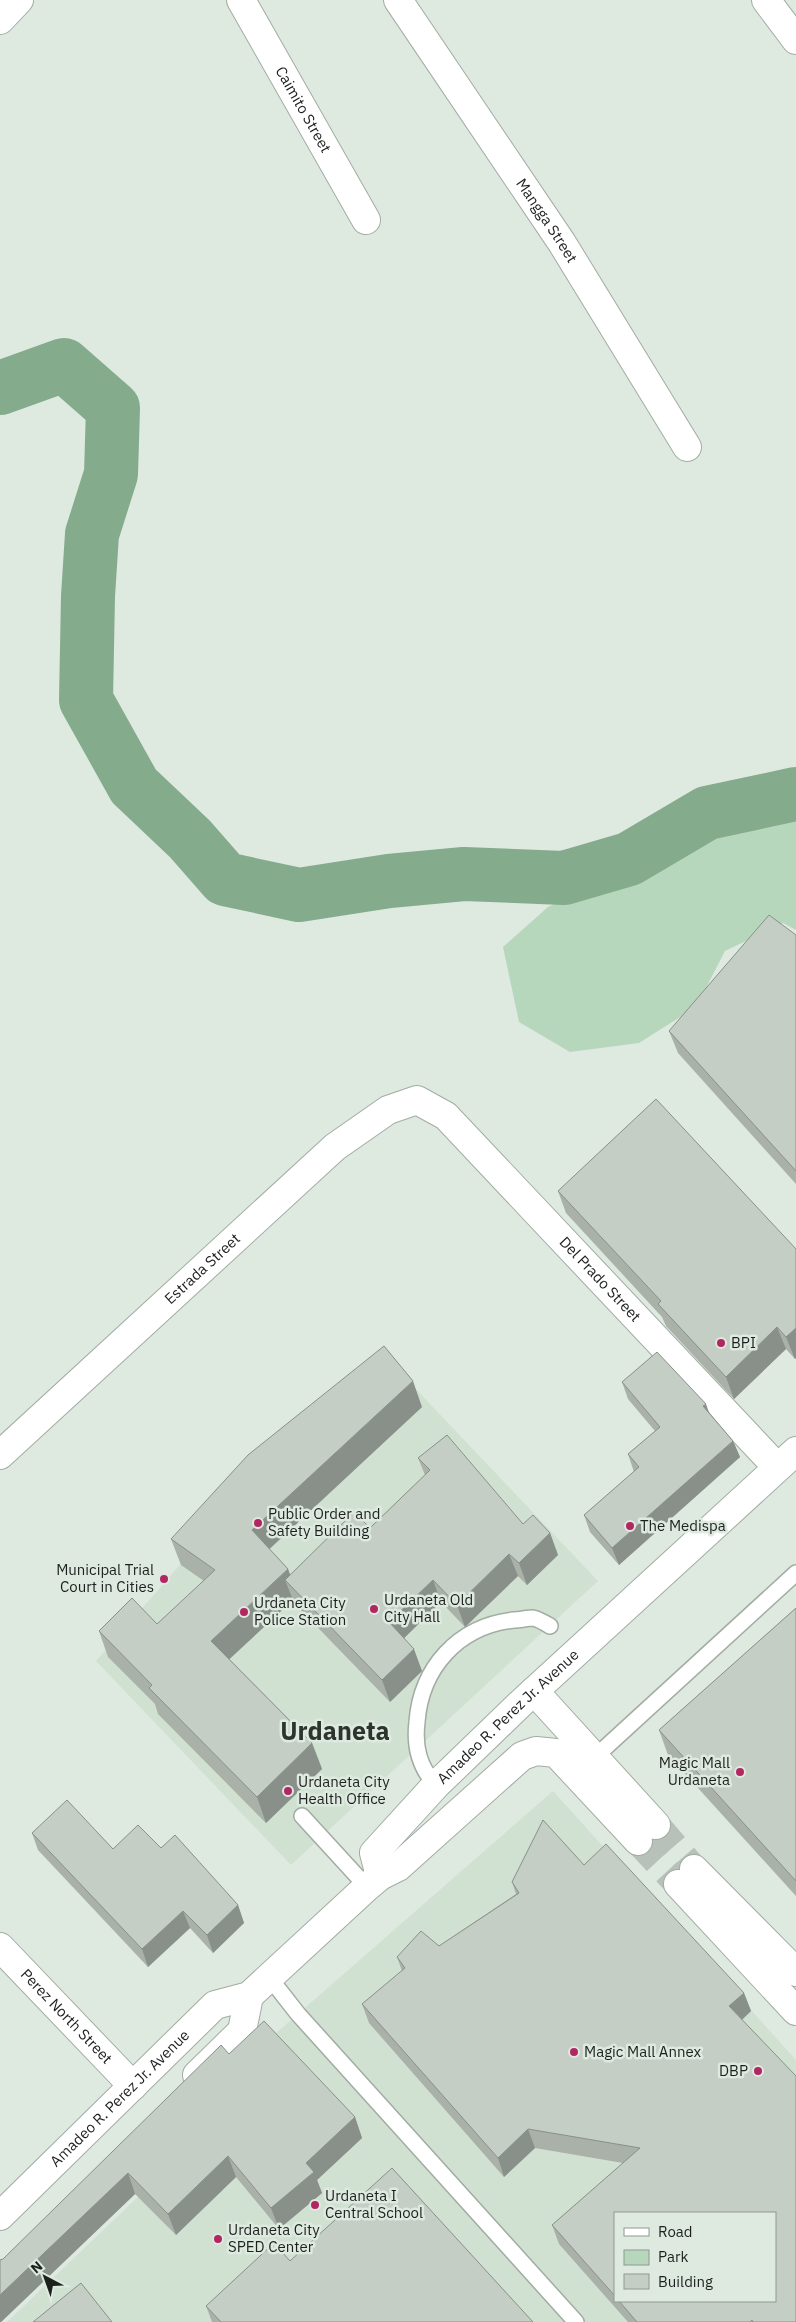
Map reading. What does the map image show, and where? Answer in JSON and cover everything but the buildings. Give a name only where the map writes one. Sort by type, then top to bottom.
[{"type":"main road","points":[[0,20],[19,0]]},
{"type":"main road","name":"Caimito Street","points":[[241,0],[366,220]]},
{"type":"main road","name":"Mangga Street","points":[[398,0],[562,242],[687,447]]},
{"type":"main road","points":[[766,0],[796,40]]},
{"type":"main road","name":"Estrada Street","points":[[0,1455],[336,1146],[388,1110],[417,1100]]},
{"type":"main road","name":"Del Prado Street","points":[[417,1100],[446,1116],[786,1459]]},
{"type":"main road","name":"Amadeo R. Perez Jr. Avenue","points":[[0,2216],[215,2005],[249,1996],[374,1882],[374,1853],[436,1786],[534,1691],[786,1459]]},
{"type":"main road","points":[[374,1882],[398,1867],[522,1756],[536,1751],[556,1753],[647,1833],[595,1757],[534,1691]]},
{"type":"main road","points":[[796,1972],[686,1876],[796,2011]]},
{"type":"main road","name":"Perez North Street","points":[[0,1947],[133,2086]]},
{"type":"main road","points":[[178,2094],[242,2031],[249,1996]]},
{"type":"lane","points":[[595,1757],[796,1573]]},
{"type":"lane","points":[[436,1786],[424,1772],[415,1738],[418,1700],[434,1666],[461,1638],[496,1622],[534,1618],[550,1626]]},
{"type":"lane","points":[[302,1816],[374,1882]]},
{"type":"lane","points":[[269,1977],[298,2014],[576,2322]]},
{"type":"shaded area","points":[[395,1367],[598,1581],[291,1865],[96,1661],[256,1478]]},
{"type":"shaded area","points":[[553,1791],[796,2060],[796,2322],[7,2322],[252,2088],[235,2069]]},
{"type":"green space","points":[[796,807],[796,930],[783,923],[725,951],[696,1007],[639,1043],[570,1052],[519,1022],[503,947],[548,907],[734,816]]},
{"type":"waterway","points":[[0,388],[64,365],[113,408],[111,474],[92,534],[88,596],[86,700],[134,786],[190,839],[225,879],[299,895],[389,881],[464,874],[564,878],[629,859],[707,813],[796,794]]},
{"type":"tunnel","points":[[656,1825],[694,1869]]},
{"type":"tunnel","points":[[638,1841],[678,1884]]},
{"type":"place","name":"BPI","points":[[721,1343]]},
{"type":"place","name":"Public Order and Safety Building","points":[[258,1523]]},
{"type":"place","name":"The Medispa","points":[[630,1526]]},
{"type":"place","name":"Municipal Trial Court in Cities","points":[[164,1579]]},
{"type":"place","name":"Urdaneta Old City Hall","points":[[374,1609]]},
{"type":"place","name":"Urdaneta City Police Station","points":[[244,1612]]},
{"type":"place","name":"Magic Mall Urdaneta","points":[[740,1772]]},
{"type":"place","name":"Urdaneta City Health Office","points":[[288,1791]]},
{"type":"place","name":"Magic Mall Annex","points":[[574,2052]]},
{"type":"place","name":"DBP","points":[[758,2071]]},
{"type":"place","name":"Urdaneta I Central School","points":[[315,2205]]},
{"type":"place","name":"Urdaneta City SPED Center","points":[[218,2239]]},
{"type":"district","name":"Urdaneta","points":[[335,1731]]}]
